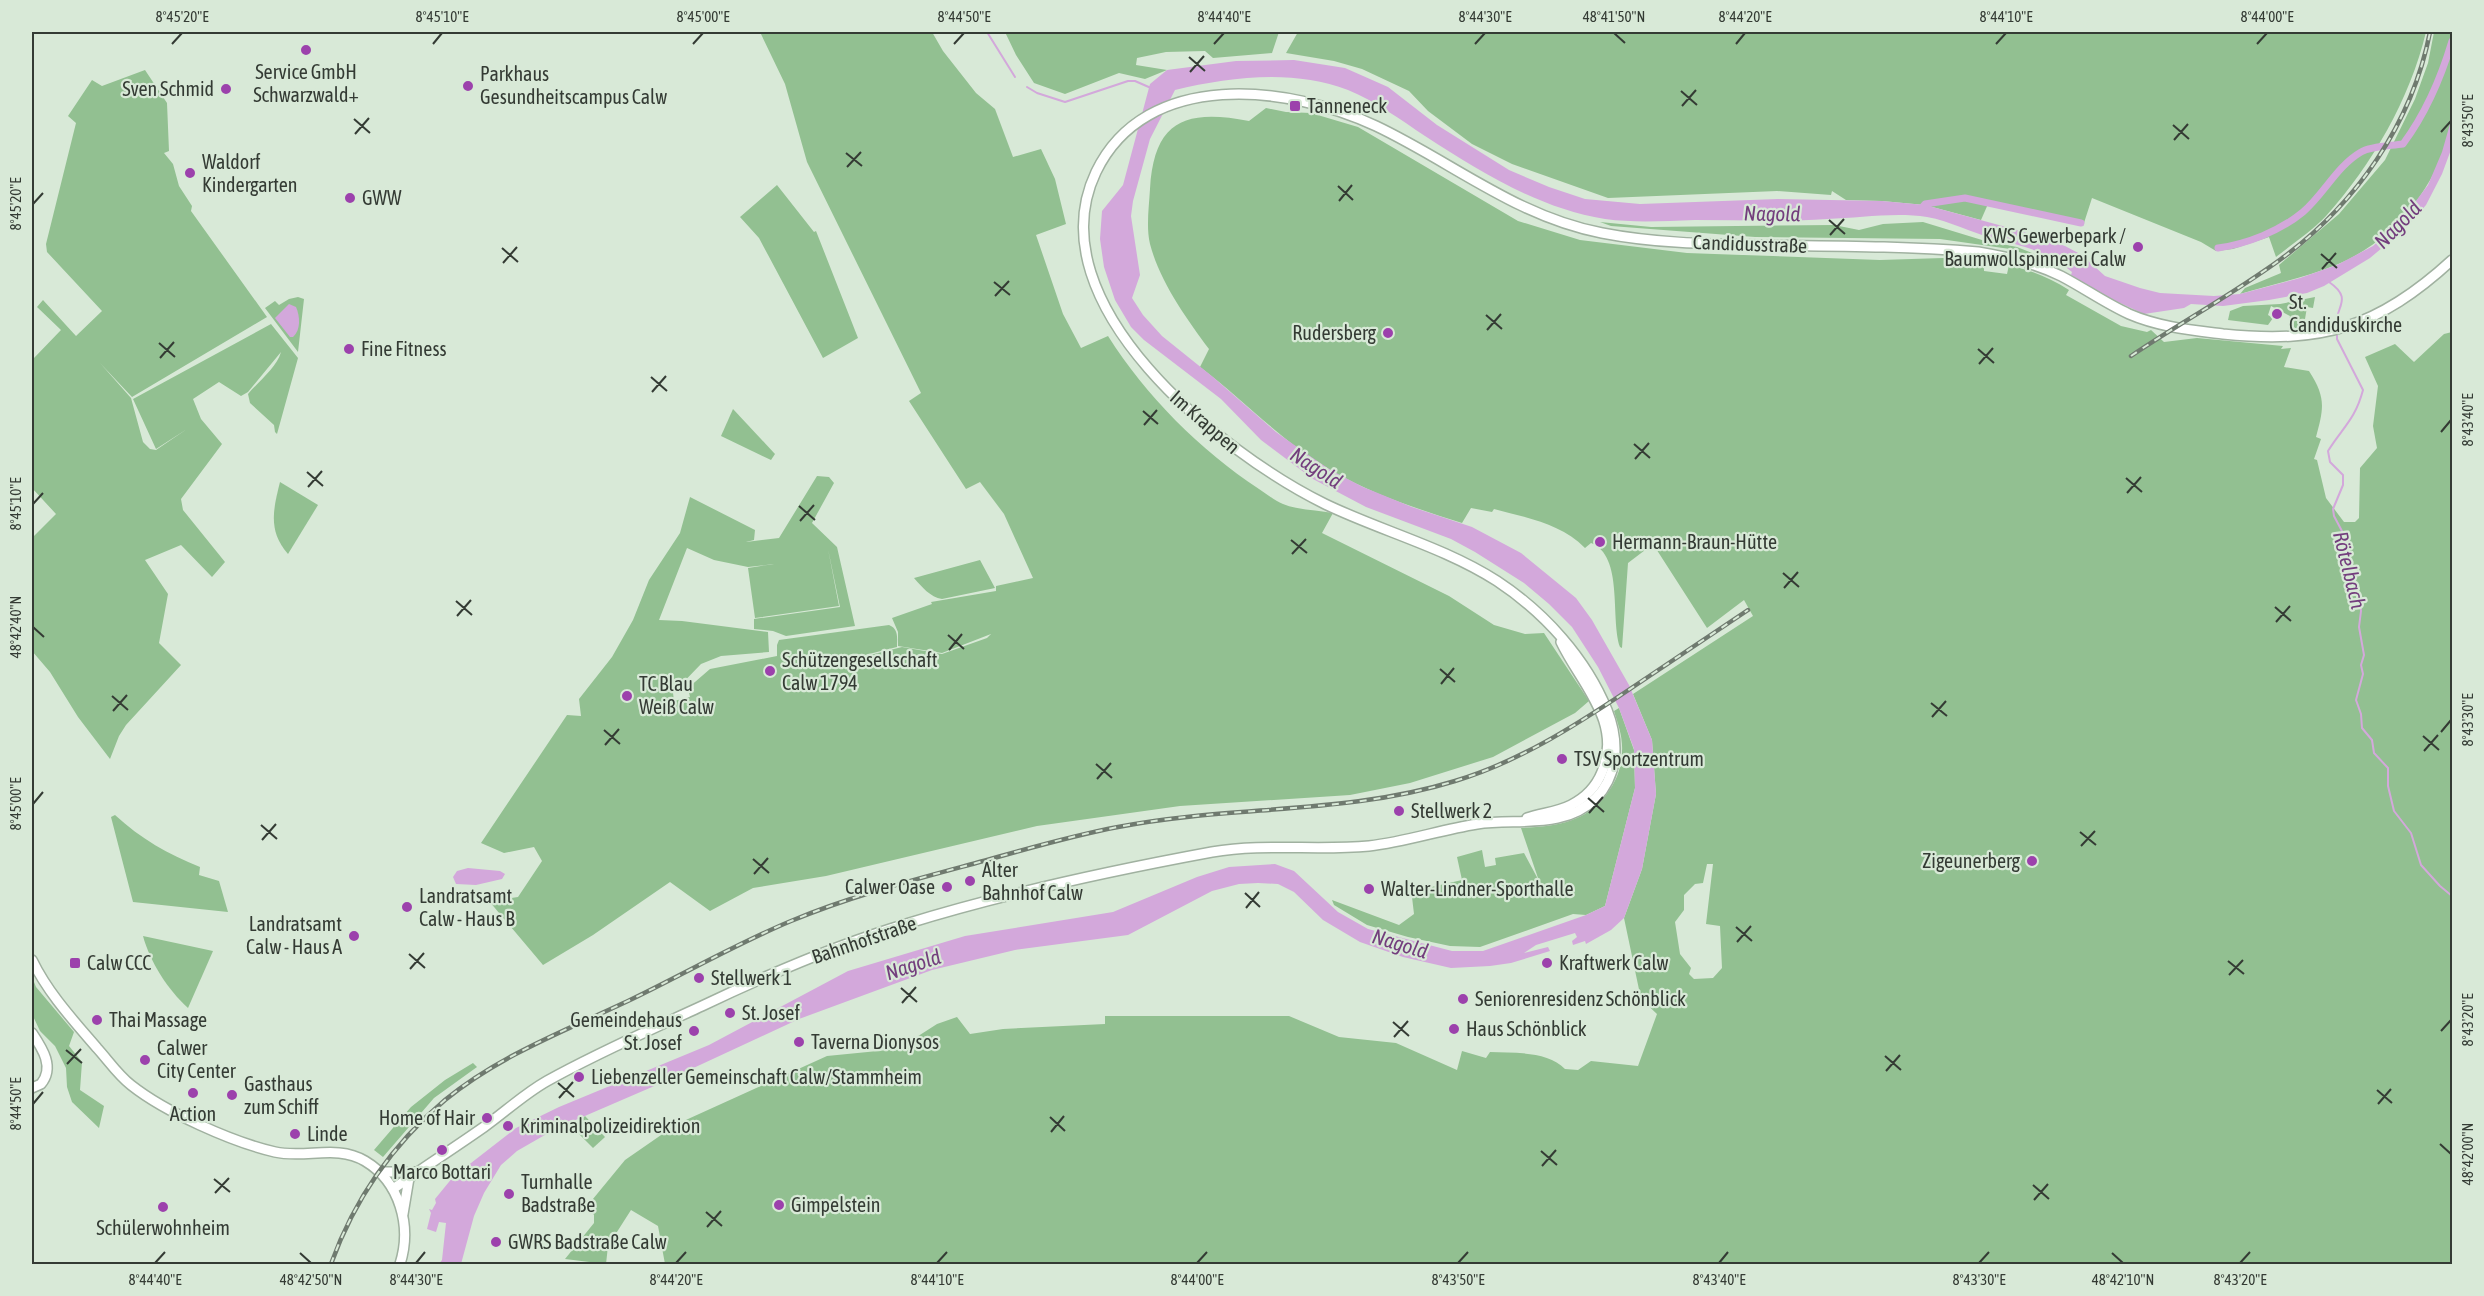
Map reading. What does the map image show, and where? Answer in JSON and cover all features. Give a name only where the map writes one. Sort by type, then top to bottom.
[{"type":"main road","name":"Candidusstraße","points":[[1184,100],[1203,96],[1243,94],[1324,106],[1378,127],[1523,208],[1565,224],[1607,234],[1685,243],[1978,252],[2003,256],[2046,269],[2118,309],[2153,322],[2193,330],[2264,337],[2308,336],[2330,332],[2374,316],[2397,303],[2452,260]]},
{"type":"main road","name":"Im Krappen","points":[[1184,100],[1152,113],[1137,123],[1115,145],[1097,170],[1086,203],[1084,243],[1092,278],[1110,316],[1134,351],[1178,400],[1223,440],[1274,475],[1327,505],[1440,552],[1487,575],[1523,599],[1556,634],[1601,712],[1606,727],[1608,753],[1599,778],[1583,798],[1557,810],[1519,821],[1469,825],[1368,846],[1286,846]]},
{"type":"main road","name":"Bahnhofstraße","points":[[393,1189],[492,1122],[542,1084],[622,1042],[843,945],[927,918],[1113,871],[1234,849],[1286,846]]},
{"type":"main road","points":[[32,960],[50,992],[112,1065],[128,1083],[151,1099],[213,1130],[268,1150],[286,1154],[346,1153],[357,1156],[380,1172],[393,1189],[403,1214]]},
{"type":"main road","points":[[32,1033],[47,1062],[48,1071],[41,1084],[32,1088]]},
{"type":"main road","points":[[380,1172],[418,1172]]},
{"type":"main road","points":[[400,1264],[405,1240],[403,1214],[409,1178]]},
{"type":"green space","points":[[760,32],[932,32],[943,51],[976,93],[995,109],[1013,157],[1041,149],[1055,179],[1066,224],[1036,235],[1063,314],[1081,348],[1108,336],[1139,380],[1157,400],[1195,439],[1237,474],[1280,503],[1294,508],[1333,513],[1322,533],[1449,596],[1494,625],[1525,634],[1544,633],[1589,701],[1575,713],[1493,757],[1410,783],[1350,795],[1180,806],[1037,826],[826,876],[753,888],[710,911],[670,882],[593,935],[543,965],[489,901],[518,897],[542,861],[534,847],[504,853],[481,843],[567,715],[581,716],[579,699],[612,657],[633,620],[649,580],[680,533],[690,497],[755,530],[754,540],[746,542],[779,538],[817,476],[829,477],[834,483],[812,523],[837,547],[855,626],[786,636],[773,631],[754,629],[754,619],[840,607],[828,549],[839,606],[755,618],[748,568],[774,564],[748,567],[714,560],[687,548],[659,620],[768,632],[769,652],[721,656],[701,664],[673,693],[674,701],[690,697],[688,688],[710,669],[777,656],[779,640],[889,625],[896,631],[897,647],[853,658],[853,663],[854,659],[902,647],[942,654],[987,638],[991,634],[942,653],[898,646],[898,632],[892,618],[932,604],[931,602],[996,591],[996,586],[1033,578],[1004,514],[980,482],[966,489],[909,401],[921,393],[807,162],[785,84]]},
{"type":"green space","points":[[1005,32],[1279,32],[1272,53],[1213,58],[1205,51],[1166,52],[1137,58],[1136,65],[1167,70],[1145,79],[1119,73],[1065,94],[1034,83],[1016,55]]},
{"type":"green space","points":[[1298,32],[2426,32],[2410,82],[2374,153],[2326,216],[2276,257],[2269,237],[2233,249],[2216,251],[2201,242],[2092,198],[2083,226],[1988,204],[1981,220],[1925,205],[1846,200],[1832,191],[1831,195],[1777,191],[1608,198],[1512,164],[1472,144],[1428,111],[1409,91],[1362,69],[1334,61],[1286,53]]},
{"type":"green space","points":[[2434,32],[2452,32],[2454,86],[2452,118],[2447,142],[2438,165],[2412,207],[2378,241],[2358,254],[2324,270],[2240,294],[2245,288],[2281,273],[2279,265],[2339,214],[2385,160],[2415,99],[2428,63]]},
{"type":"green space","points":[[145,70],[167,103],[169,151],[164,153],[173,164],[179,186],[192,206],[191,211],[267,317],[132,397],[100,363],[131,398],[143,442],[150,449],[156,450],[187,429],[156,449],[133,399],[271,324],[298,358],[277,434],[274,425],[250,403],[248,394],[272,368],[281,352],[248,392],[241,396],[219,382],[193,399],[201,419],[222,444],[181,499],[183,510],[225,562],[212,577],[181,545],[145,560],[168,594],[159,643],[181,665],[126,725],[110,759],[78,717],[50,672],[32,651],[32,538],[56,514],[32,488],[32,356],[34,358],[61,330],[37,307],[43,300],[76,336],[102,311],[47,252],[46,244],[76,123],[68,116],[92,80],[102,86]]},
{"type":"green space","points":[[1266,108],[1311,113],[1358,127],[1518,221],[1580,240],[1687,253],[1880,260],[1943,258],[1984,261],[1984,271],[2007,274],[2009,265],[2047,278],[2069,290],[2066,295],[2121,326],[2147,332],[2151,330],[2164,342],[2197,338],[2283,346],[2281,349],[2291,348],[2284,367],[2309,371],[2321,396],[2322,410],[2316,437],[2321,439],[2314,459],[2317,460],[2326,498],[2344,522],[2355,522],[2359,518],[2360,468],[2377,448],[2373,426],[2378,386],[2365,357],[2395,344],[2414,362],[2444,334],[2452,332],[2452,1264],[665,1264],[658,1226],[631,1210],[608,1246],[606,1264],[565,1259],[594,1223],[594,1215],[588,1205],[625,1160],[677,1124],[827,1056],[898,1049],[937,1024],[957,1017],[970,1034],[1003,1029],[1105,1024],[1105,1016],[1289,1016],[1339,1037],[1396,1043],[1457,1070],[1462,1051],[1486,1058],[1490,1052],[1530,1054],[1549,1059],[1565,1069],[1578,1070],[1591,1061],[1638,1066],[1657,1014],[1641,999],[1624,918],[1642,869],[1656,794],[1652,740],[1633,694],[1753,616],[1744,600],[1707,628],[1653,544],[1628,563],[1622,648],[1617,635],[1612,574],[1601,550],[1591,543],[1585,548],[1554,527],[1494,509],[1492,512],[1471,508],[1462,523],[1380,495],[1334,472],[1298,449],[1200,367],[1209,349],[1167,286],[1150,244],[1148,217],[1153,166],[1158,148],[1166,134],[1177,125],[1191,119],[1208,117],[1249,121]],"holes":[[[1707,864],[1713,864],[1706,924],[1720,926],[1722,968],[1713,978],[1694,979],[1689,974],[1691,968],[1680,954],[1675,922],[1684,910],[1684,895],[1695,884],[1703,883]]]},
{"type":"green space","points":[[777,185],[814,232],[816,231],[858,338],[823,358],[759,238],[740,217]]},
{"type":"green space","points":[[1600,222],[1651,227],[1834,225],[1859,230],[1883,224],[1923,222],[1982,240],[2017,247],[2060,264],[2057,268],[2010,249],[1940,239],[1755,237],[1611,226]]},
{"type":"green space","points":[[298,297],[304,299],[298,352],[265,308],[275,301],[279,305]]},
{"type":"green space","points":[[2315,297],[2313,308],[2307,307],[2303,331],[2288,325],[2290,316],[2271,306],[2268,315],[2273,318],[2268,325],[2228,320],[2230,311],[2243,306],[2280,304]]},
{"type":"green space","points":[[733,409],[775,454],[771,460],[721,436]]},
{"type":"green space","points":[[280,482],[318,505],[288,554],[277,537],[274,520],[275,502]]},
{"type":"green space","points":[[980,560],[995,588],[942,599],[930,594],[914,578]]},
{"type":"green space","points":[[1619,708],[1634,750],[1635,788],[1605,906],[1586,915],[1573,914],[1480,947],[1450,946],[1408,937],[1367,925],[1334,905],[1332,900],[1399,925],[1414,914],[1412,897],[1415,895],[1414,891],[1462,880],[1457,857],[1482,850],[1485,867],[1496,865],[1495,858],[1524,853],[1539,881],[1521,828],[1553,825],[1572,820],[1591,810],[1607,794],[1621,763],[1622,741],[1614,711]]},
{"type":"green space","points":[[115,815],[155,845],[200,867],[199,875],[219,881],[228,912],[133,902],[111,817]]},
{"type":"green space","points":[[143,936],[213,951],[188,1008],[161,975],[150,956]]},
{"type":"green space","points":[[32,977],[36,987],[74,1032],[69,1046],[82,1062],[80,1090],[104,1106],[99,1128],[72,1102],[67,1087],[66,1068],[55,1046],[40,1031],[32,1014]]},
{"type":"green space","points":[[473,1063],[477,1067],[434,1098],[383,1157],[374,1150],[411,1107],[445,1080]]},
{"type":"green space","points":[[585,1116],[605,1137],[593,1148],[573,1128]]},
{"type":"water","name":"Nagold","points":[[1294,60],[1345,68],[1388,87],[1437,125],[1509,170],[1585,199],[1640,204],[1778,199],[1882,201],[1925,205],[2021,231],[2065,246],[2082,255],[2105,276],[2160,293],[2214,296],[2240,294],[2300,278],[2337,265],[2373,246],[2403,218],[2428,185],[2442,152],[2452,117],[2452,147],[2442,174],[2426,205],[2407,227],[2370,258],[2324,286],[2307,293],[2269,300],[2223,306],[2191,304],[2184,308],[2144,314],[2107,297],[2071,275],[2072,272],[2044,254],[1936,219],[1903,215],[1794,220],[1638,221],[1605,219],[1556,206],[1511,187],[1467,163],[1388,111],[1348,90],[1327,83],[1284,77],[1261,77],[1175,90],[1150,139],[1133,201],[1131,216],[1140,275],[1132,298],[1143,315],[1162,336],[1276,432],[1332,471],[1363,487],[1412,507],[1472,527],[1521,553],[1576,598],[1592,620],[1629,685],[1652,740],[1656,794],[1642,869],[1624,918],[1611,930],[1586,944],[1585,941],[1573,945],[1572,941],[1577,937],[1575,933],[1536,945],[1524,953],[1548,947],[1550,951],[1511,963],[1451,968],[1403,957],[1360,942],[1323,920],[1294,892],[1278,884],[1239,884],[1212,891],[1128,935],[1015,950],[932,970],[799,1019],[557,1128],[517,1151],[501,1165],[484,1193],[474,1216],[461,1264],[439,1264],[442,1260],[446,1223],[439,1222],[436,1232],[427,1229],[431,1213],[429,1209],[432,1210],[436,1203],[435,1199],[453,1177],[516,1128],[559,1107],[709,1045],[848,971],[965,936],[1113,912],[1197,877],[1229,867],[1275,864],[1294,871],[1338,912],[1368,929],[1452,951],[1483,951],[1586,915],[1605,906],[1635,788],[1634,749],[1619,708],[1598,667],[1572,627],[1524,583],[1475,552],[1451,539],[1366,507],[1313,479],[1261,440],[1221,399],[1144,340],[1131,327],[1115,300],[1104,267],[1100,239],[1102,211],[1123,185],[1150,84],[1167,70],[1236,61]]},
{"type":"water","points":[[289,304],[296,307],[299,319],[299,327],[293,337],[290,337],[275,318]]},
{"type":"water","points":[[468,868],[500,871],[505,874],[502,879],[476,885],[456,884],[453,877],[457,871]]},
{"type":"waterway","points":[[987,32],[1015,77]]},
{"type":"waterway","points":[[2218,248],[2263,236],[2294,219],[2311,205],[2338,172],[2361,152],[2376,147],[2403,144],[2432,95],[2452,41]]},
{"type":"waterway","points":[[1027,87],[1037,93],[1065,102],[1128,81],[1135,81],[1151,88]]},
{"type":"waterway","points":[[1919,211],[1925,204],[1965,198],[2081,223]]},
{"type":"waterway","name":"Rötelbach","points":[[2329,282],[2342,298],[2336,326]]},
{"type":"waterway","name":"Rötelbach","points":[[2337,332],[2337,339],[2363,390],[2352,416],[2328,451],[2330,462],[2343,475],[2343,485],[2333,509],[2343,533],[2341,549],[2348,561],[2346,570],[2360,601],[2359,627],[2364,655],[2361,665],[2363,674],[2356,700],[2361,714],[2362,728],[2372,740],[2374,753],[2388,768],[2388,786],[2394,811],[2411,833],[2421,865],[2452,896]]},
{"type":"railway","points":[[2131,356],[2263,272],[2308,237],[2333,213],[2377,159],[2395,130],[2422,66],[2430,32]]},
{"type":"railway","points":[[331,1264],[351,1218],[377,1174],[408,1135],[445,1100],[466,1084],[511,1056],[771,930],[814,912],[882,889],[1118,827],[1202,815],[1330,805],[1414,792],[1455,781],[1523,754],[1565,730],[1748,610]]},
{"type":"place","name":"Service GmbH Schwarzwald+","points":[[306,50]]},
{"type":"place","name":"Parkhaus Gesundheitscampus Calw","points":[[468,86]]},
{"type":"place","name":"Sven Schmid","points":[[226,89]]},
{"type":"place","name":"Tanneneck","points":[[1295,106]]},
{"type":"place","name":"Waldorf Kindergarten","points":[[190,173]]},
{"type":"place","name":"GWW","points":[[350,198]]},
{"type":"place","name":"KWS Gewerbepark / Baumwollspinnerei Calw","points":[[2138,247]]},
{"type":"place","name":"St. Candiduskirche","points":[[2277,314]]},
{"type":"place","name":"Rudersberg","points":[[1388,333]]},
{"type":"place","name":"Fine Fitness","points":[[349,349]]},
{"type":"place","name":"Hermann-Braun-Hütte","points":[[1600,542]]},
{"type":"place","name":"Schützengesellschaft Calw 1794","points":[[770,671]]},
{"type":"place","name":"TC Blau Weiß Calw","points":[[627,696]]},
{"type":"place","name":"TSV Sportzentrum","points":[[1562,759]]},
{"type":"place","name":"Stellwerk 2","points":[[1399,811]]},
{"type":"place","name":"Zigeunerberg","points":[[2032,861]]},
{"type":"place","name":"Alter Bahnhof Calw","points":[[970,881]]},
{"type":"place","name":"Calwer Oase","points":[[947,887]]},
{"type":"place","name":"Walter-Lindner-Sporthalle","points":[[1369,889]]},
{"type":"place","name":"Landratsamt Calw - Haus B","points":[[407,907]]},
{"type":"place","name":"Landratsamt Calw - Haus A","points":[[354,936]]},
{"type":"place","name":"Calw CCC","points":[[75,963]]},
{"type":"place","name":"Kraftwerk Calw","points":[[1547,963]]},
{"type":"place","name":"Stellwerk 1","points":[[699,978]]},
{"type":"place","name":"Seniorenresidenz Schönblick","points":[[1463,999]]},
{"type":"place","name":"St. Josef","points":[[730,1013]]},
{"type":"place","name":"Thai Massage","points":[[97,1020]]},
{"type":"place","name":"Haus Schönblick","points":[[1454,1029]]},
{"type":"place","name":"Gemeindehaus St. Josef","points":[[694,1031]]},
{"type":"place","name":"Taverna Dionysos","points":[[799,1042]]},
{"type":"place","name":"Calwer City Center","points":[[145,1060]]},
{"type":"place","name":"Liebenzeller Gemeinschaft Calw/Stammheim","points":[[579,1077]]},
{"type":"place","name":"Action","points":[[193,1093]]},
{"type":"place","name":"Gasthaus zum Schiff","points":[[232,1095]]},
{"type":"place","name":"Home of Hair","points":[[487,1118]]},
{"type":"place","name":"Kriminalpolizeidirektion","points":[[508,1126]]},
{"type":"place","name":"Linde","points":[[295,1134]]},
{"type":"place","name":"Marco Bottari","points":[[442,1150]]},
{"type":"place","name":"Turnhalle Badstraße","points":[[509,1194]]},
{"type":"place","name":"Gimpelstein","points":[[779,1205]]},
{"type":"place","name":"Schülerwohnheim","points":[[163,1207]]},
{"type":"place","name":"GWRS Badstraße Calw","points":[[496,1242]]}]
